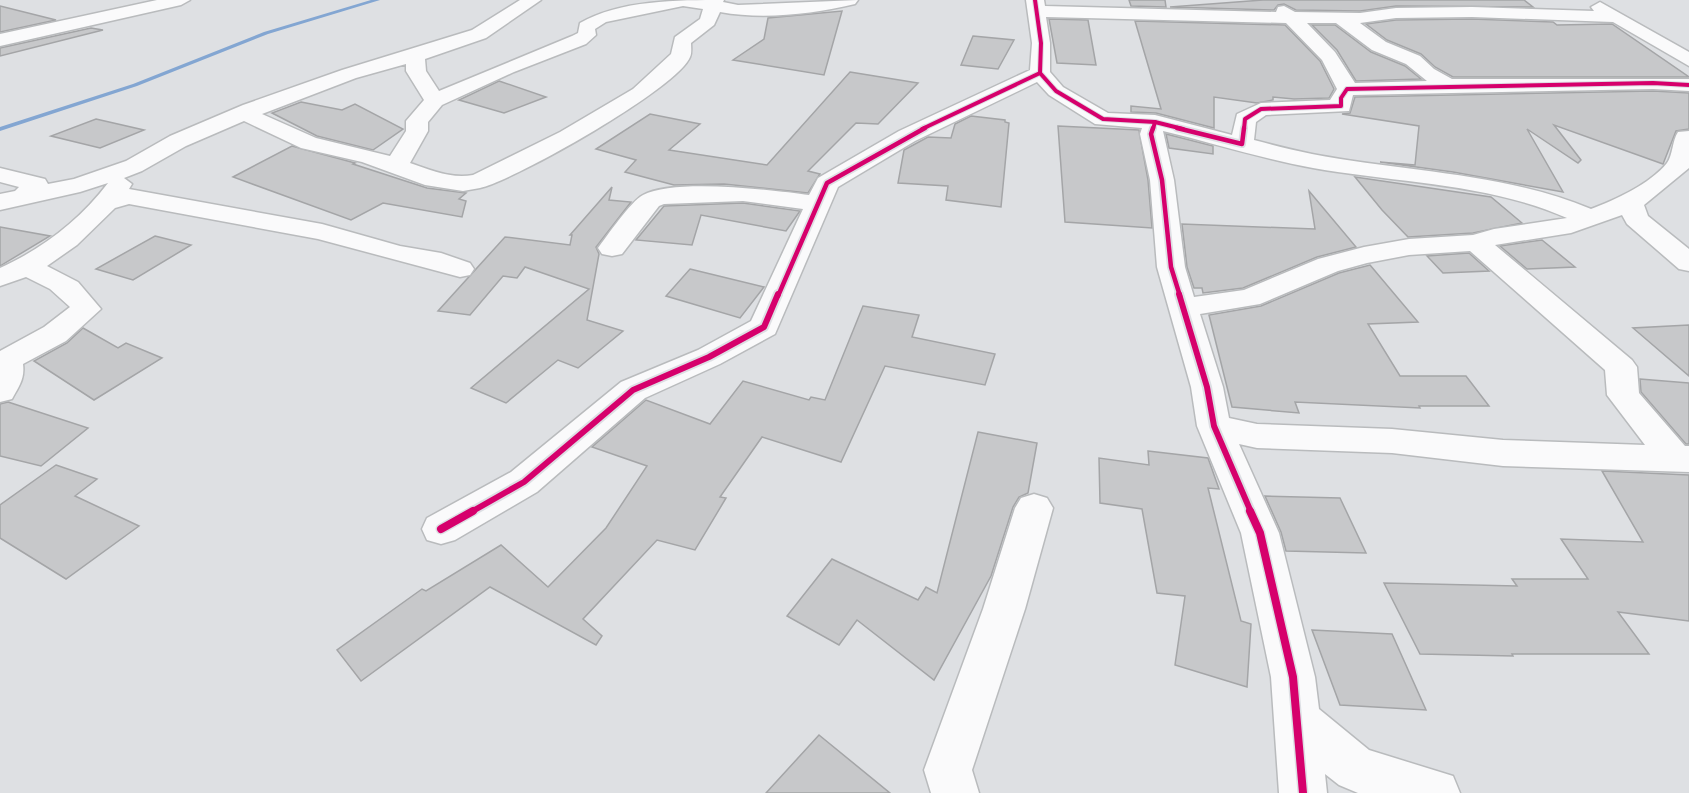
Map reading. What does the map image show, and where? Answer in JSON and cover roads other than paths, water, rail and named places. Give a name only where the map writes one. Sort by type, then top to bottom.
[{"type":"street","points":[[0,40],[181,0]]},
{"type":"street","points":[[10,199],[80,185],[134,166],[178,141],[251,110],[349,74],[479,34],[532,0]]},
{"type":"street","points":[[396,166],[417,131],[417,121],[435,101],[507,68],[579,40],[587,35],[586,27],[600,18],[683,1],[713,3],[738,10],[780,10],[837,4],[849,0]]},
{"type":"street","points":[[1169,0],[1182,16]]},
{"type":"street","points":[[1273,0],[1323,46],[1327,57],[1343,76],[1347,89]]},
{"type":"street","points":[[1588,0],[1689,60]]},
{"type":"street","points":[[251,110],[252,117],[309,143],[369,156],[434,180],[463,184],[480,181],[568,137],[640,93],[681,56],[682,41],[708,21],[713,3]]},
{"type":"street","points":[[1590,218],[1548,200],[1484,186],[1312,160],[1155,122],[1103,119],[1056,91],[1040,73],[1041,43],[1036,6],[1182,16],[1339,18],[1472,12],[1618,17]]},
{"type":"street","points":[[1339,18],[1379,46],[1413,60],[1427,73],[1446,84],[1466,87]]},
{"type":"street","points":[[416,55],[416,71],[435,101]]},
{"type":"street","points":[[441,529],[524,482],[633,390],[709,357],[764,327],[816,203],[827,183],[907,136],[1040,73]]},
{"type":"street","points":[[1347,89],[1653,83],[1689,85]]},
{"type":"street","points":[[1242,144],[1245,119],[1261,109],[1341,106],[1341,98],[1347,89]]},
{"type":"street","points":[[1155,122],[1151,134],[1162,180],[1171,267],[1207,387],[1214,426],[1260,533],[1293,677],[1303,793]]},
{"type":"street","points":[[1183,307],[1250,298],[1328,265],[1364,255],[1409,247],[1476,243],[1494,237],[1571,225],[1631,203],[1679,165],[1686,137]]},
{"type":"street","points":[[13,273],[47,254],[108,202],[134,166]]},
{"type":"street","points":[[0,175],[36,184],[34,190],[10,199]]},
{"type":"street","points":[[612,248],[650,201],[661,197],[743,195],[816,203]]},
{"type":"street","points":[[108,202],[127,196],[142,197],[322,232],[398,254],[431,259],[445,266],[460,269]]},
{"type":"street","points":[[1631,203],[1636,219],[1689,263]]},
{"type":"street","points":[[1476,243],[1621,367],[1623,395],[1683,459]]},
{"type":"street","points":[[0,391],[9,376],[7,360],[55,334],[86,309],[78,295],[49,276],[13,273]]},
{"type":"street","points":[[1214,426],[1257,436],[1392,441],[1503,453],[1683,459]]},
{"type":"street","points":[[955,793],[948,770],[1004,609],[1034,508]]},
{"type":"street","points":[[1297,720],[1356,769],[1436,793]]},
{"type":"waterway","points":[[0,129],[135,85],[266,33],[377,0]]}]
